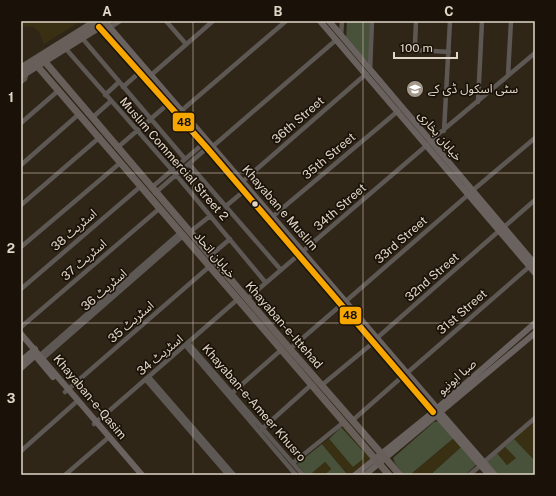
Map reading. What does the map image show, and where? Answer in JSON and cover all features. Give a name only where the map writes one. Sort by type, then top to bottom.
[{"type":"main road","points":[[42,59],[66,49],[104,25]]},
{"type":"main road","points":[[23,72],[35,63],[104,25]]},
{"type":"main road","name":"خیابان اتحاد","points":[[42,59],[92,118],[120,163],[141,186],[151,192]]},
{"type":"main road","name":"خیابان اتحاد","points":[[35,63],[79,114],[117,148],[151,192],[160,208],[185,233],[210,266],[377,461]]},
{"type":"main road","name":"Khayaban-e-Ittehad","points":[[151,192],[185,233],[210,256],[384,455]]},
{"type":"main road","points":[[384,455],[400,475]]},
{"type":"main road","points":[[377,461],[389,475]]},
{"type":"street","points":[[104,25],[120,21]]},
{"type":"street","points":[[166,21],[186,44]]},
{"type":"street","points":[[150,76],[213,21]]},
{"type":"street","points":[[181,111],[286,21]]},
{"type":"street","name":"خیابان بخاری","points":[[320,21],[336,40],[353,54]]},
{"type":"street","name":"خیابان بخاری","points":[[329,21],[398,111],[415,127]]},
{"type":"street","points":[[341,35],[342,21]]},
{"type":"street","points":[[368,73],[372,21]]},
{"type":"street","points":[[416,21],[415,45],[417,50],[449,52]]},
{"type":"street","points":[[444,131],[450,21]]},
{"type":"street","points":[[478,102],[482,21]]},
{"type":"street","points":[[508,75],[511,21]]},
{"type":"street","name":"Khayaban e Muslim","points":[[104,25],[140,72],[168,104],[187,122],[244,191],[301,253],[360,321],[482,464],[489,475]]},
{"type":"street","name":"Khayaban e Muslim","points":[[104,25],[181,111],[187,122],[207,146]]},
{"type":"street","points":[[82,38],[185,159]]},
{"type":"street","points":[[151,192],[176,175],[207,146],[336,40]]},
{"type":"street","name":"Muslim Commercial Street 2","points":[[66,49],[172,170],[266,283]]},
{"type":"street","name":"34th Street","points":[[248,299],[535,53]]},
{"type":"street","points":[[21,82],[25,79],[23,72]]},
{"type":"street","points":[[123,87],[140,72]]},
{"type":"street","name":"خیابان بخاری","points":[[368,73],[470,193],[533,264],[535,272]]},
{"type":"street","name":"36th Street","points":[[242,182],[368,73]]},
{"type":"street","points":[[105,95],[119,82]]},
{"type":"street","points":[[21,123],[59,90]]},
{"type":"street","points":[[92,118],[111,101]]},
{"type":"street","points":[[117,148],[168,104]]},
{"type":"street","name":"35th Street","points":[[272,217],[398,111]]},
{"type":"street","points":[[21,165],[79,114]]},
{"type":"street","points":[[21,205],[102,135]]},
{"type":"street","name":"33rd Street","points":[[290,349],[535,138]]},
{"type":"street","points":[[151,192],[185,159],[207,146]]},
{"type":"street","points":[[21,247],[120,163]]},
{"type":"street","points":[[189,164],[281,270]]},
{"type":"street","name":"Khayaban e Muslim","points":[[223,164],[242,182],[258,205],[272,217],[301,253]]},
{"type":"street","name":"اسٹریٹ 38","points":[[21,289],[141,186]]},
{"type":"street","points":[[226,206],[244,191]]},
{"type":"street","name":"32nd Street","points":[[322,385],[376,340],[535,200]]},
{"type":"street","name":"اسٹریٹ 37","points":[[21,327],[160,208]]},
{"type":"street","name":"اسٹریٹ 36","points":[[21,368],[185,233],[210,216]]},
{"type":"street","points":[[210,256],[230,240]]},
{"type":"street","name":"31st Street","points":[[353,420],[533,264]]},
{"type":"street","name":"اسٹریٹ 35","points":[[67,390],[210,266]]},
{"type":"street","name":"اسٹریٹ 34","points":[[95,423],[188,345],[238,299]]},
{"type":"street","name":"صبا ایونیو","points":[[437,412],[535,323]]},
{"type":"street","name":"صبا ایونیو","points":[[355,475],[377,461],[535,333]]},
{"type":"street","name":"Khayaban-e-Qasim","points":[[21,334],[138,474]]},
{"type":"street","name":"Khayaban-e-Qasim","points":[[21,339],[37,355]]},
{"type":"street","name":"Khayaban-e-Ameer Khusro","points":[[188,345],[296,475]]},
{"type":"street","points":[[230,394],[281,350]]},
{"type":"street","name":"اسٹریٹ 36","points":[[21,361],[37,355]]},
{"type":"street","points":[[147,379],[228,475]]},
{"type":"street","points":[[147,379],[234,475]]},
{"type":"street","points":[[262,429],[311,385]]},
{"type":"street","name":"Khayaban-e-Qasim","points":[[67,390],[75,403],[95,423]]},
{"type":"street","points":[[21,450],[75,403]]},
{"type":"street","name":"Khayaban-e-Ameer Khusro","points":[[243,410],[303,475]]},
{"type":"street","points":[[469,475],[535,418]]},
{"type":"street","points":[[293,463],[344,422]]},
{"type":"street","points":[[65,475],[108,438]]},
{"type":"street","name":"صبا ایونیو","points":[[365,475],[377,461]]},
{"type":"street","name":"Khayaban e Muslim","points":[[482,464],[495,475]]},
{"type":"green space","points":[[347,21],[371,21],[369,63],[346,39]]},
{"type":"green space","points":[[439,421],[454,438],[410,475],[404,475],[393,458],[434,422]]},
{"type":"green space","points":[[341,427],[364,452],[364,459],[353,468],[329,439]]},
{"type":"green space","points":[[514,439],[535,446],[535,475],[499,475],[487,462],[497,453],[507,465],[515,458],[505,447]]},
{"type":"green space","points":[[322,444],[348,475],[324,475],[331,469],[325,462],[310,475],[306,475],[297,464]]},
{"type":"green space","points":[[461,447],[477,464],[465,475],[430,475]]},
{"type":"sand","points":[[21,21],[81,21],[44,44],[39,32],[33,27],[21,26]]},
{"type":"sand","points":[[535,420],[535,461],[514,439]]},
{"type":"sand","points":[[344,425],[372,458],[352,475],[348,475],[322,444],[329,439],[353,467],[363,459],[364,452],[341,427]]},
{"type":"sand","points":[[454,438],[461,447],[430,475],[410,475]]},
{"type":"sand","points":[[505,447],[516,458],[507,465],[497,453]]},
{"type":"sand","points":[[325,462],[331,469],[324,475],[310,475]]},
{"type":"transit line","name":"48","points":[[99,27],[207,148],[433,412]]},
{"type":"place","name":"سٹی اسکول ڈی کے","points":[[415,89]]}]
